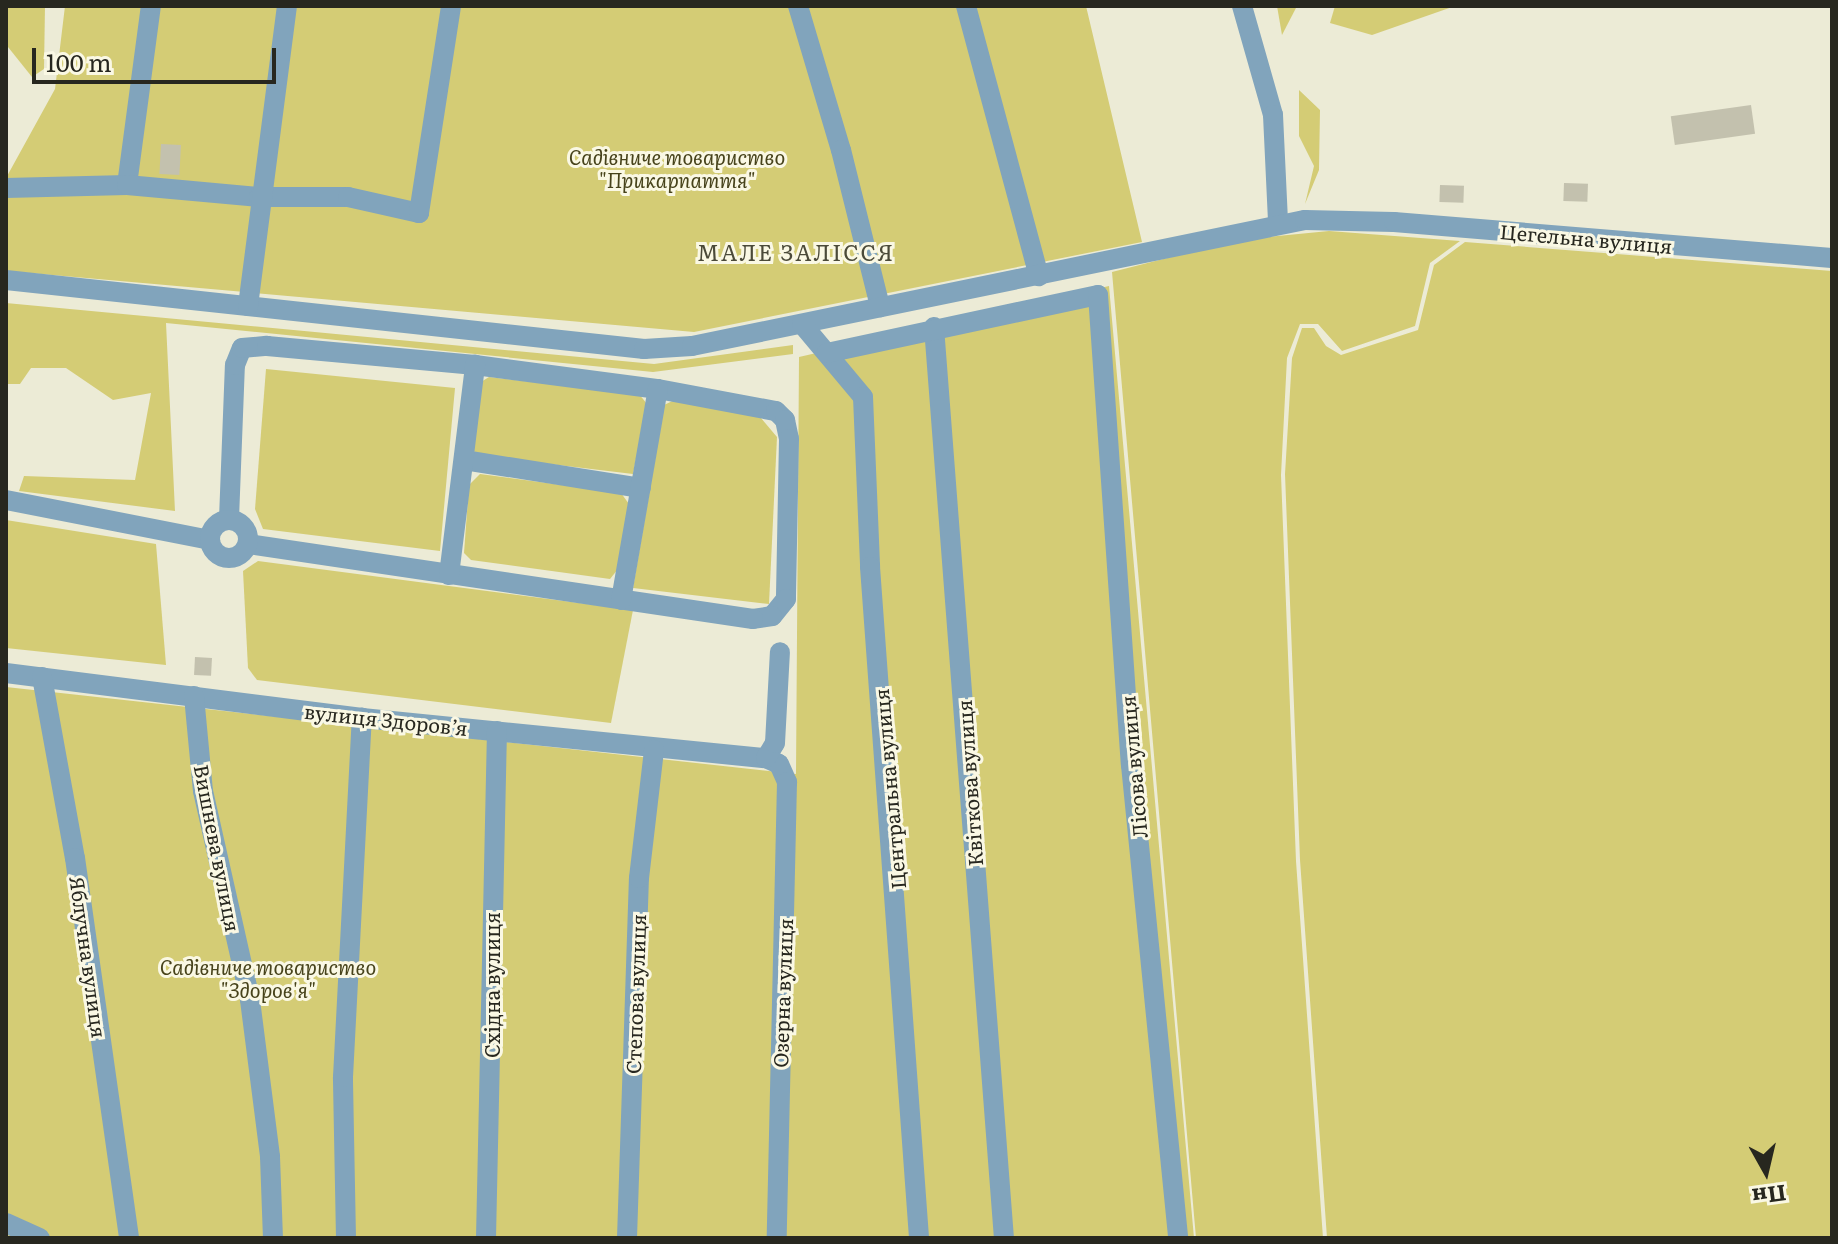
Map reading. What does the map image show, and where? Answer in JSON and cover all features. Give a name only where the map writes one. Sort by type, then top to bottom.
[{"type":"street","points":[[127,185],[151,6]]},
{"type":"street","points":[[248,306],[259,197],[287,6]]},
{"type":"street","points":[[6,188],[127,185],[259,197],[348,197],[419,213],[451,6]]},
{"type":"street","points":[[798,6],[880,307]]},
{"type":"street","points":[[966,6],[1039,276]]},
{"type":"street","points":[[1242,6],[1273,115],[1278,223]]},
{"type":"street","name":"Цегельна вулиця","points":[[6,280],[644,349],[692,346],[1039,276],[1278,223],[1340,219],[1832,258]]},
{"type":"street","name":"Лісова вулиця","points":[[934,327],[1098,295],[1131,765],[1178,1238]]},
{"type":"street","name":"Центральна вулиця","points":[[802,324],[863,397],[870,567],[919,1238]]},
{"type":"street","points":[[827,353],[934,327]]},
{"type":"street","name":"Квіткова вулиця","points":[[934,327],[1004,1238]]},
{"type":"street","points":[[6,500],[210,540],[219,555],[227,558],[248,544],[753,619],[772,616],[786,599],[789,439],[785,420],[757,406],[658,389],[475,365],[267,346],[242,348],[235,365],[229,519]]},
{"type":"street","points":[[449,575],[475,365]]},
{"type":"street","points":[[621,600],[658,389]]},
{"type":"street","points":[[464,460],[641,488]]},
{"type":"street","points":[[210,540],[215,526],[229,519]]},
{"type":"street","points":[[229,519],[245,527],[248,544]]},
{"type":"street","points":[[766,758],[775,743],[780,652]]},
{"type":"street","name":"вулиця Здоровʼя","points":[[6,673],[362,718],[654,750],[766,758]]},
{"type":"street","name":"Яблучна вулиця","points":[[42,677],[75,858],[129,1238]]},
{"type":"street","name":"Вишнева вулиця","points":[[194,696],[203,791],[250,1000],[270,1157],[273,1238]]},
{"type":"street","points":[[346,1238],[343,1077],[362,718]]},
{"type":"street","name":"Східна вулиця","points":[[486,1238],[497,731]]},
{"type":"street","name":"Степова вулиця","points":[[627,1238],[639,878],[654,750]]},
{"type":"street","name":"Озерна вулиця","points":[[766,758],[779,764],[787,782],[777,1238]]},
{"type":"street","points":[[6,1223],[40,1238]]},
{"type":"green space","points":[[6,6],[45,6],[44,69],[32,77],[8,47]]},
{"type":"green space","name":"Садівниче товариство \"Прикарпаття\"","points":[[65,6],[1086,6],[1142,242],[694,332],[7,271],[6,178],[55,89]]},
{"type":"green space","points":[[1277,6],[1297,6],[1282,35]]},
{"type":"green space","points":[[1335,6],[1455,6],[1372,35],[1330,23]]},
{"type":"green space","points":[[1299,90],[1320,110],[1319,170],[1305,204],[1314,166],[1299,136]]},
{"type":"green space","points":[[1329,231],[1460,241],[1430,263],[1415,326],[1342,351],[1318,324],[1300,324],[1287,358],[1281,475],[1296,861],[1323,1238],[1196,1238],[1112,272],[1238,240]]},
{"type":"green space","points":[[1465,242],[1832,271],[1832,1238],[1327,1238],[1300,860],[1285,474],[1292,358],[1302,328],[1314,328],[1326,346],[1341,355],[1418,330],[1434,265]]},
{"type":"green space","name":"Садівниче товариство \"Здоров'я\"","points":[[1109,286],[1194,1238],[6,1238],[6,687],[796,774],[799,357]]},
{"type":"green space","points":[[6,303],[654,364],[793,345],[793,354],[653,372],[166,323],[175,511],[19,491],[24,476],[135,480],[151,393],[113,400],[66,368],[31,368],[20,384],[6,384]]},
{"type":"green space","points":[[266,369],[455,388],[440,551],[263,529],[255,509]]},
{"type":"green space","points":[[489,377],[639,394],[647,404],[633,474],[484,456],[473,451],[481,382]]},
{"type":"green space","points":[[681,397],[761,418],[777,437],[769,604],[633,588],[664,405]]},
{"type":"green space","points":[[480,474],[621,493],[629,504],[618,569],[610,579],[471,560],[464,553],[469,485]]},
{"type":"green space","points":[[6,520],[156,544],[166,665],[6,648]]},
{"type":"green space","points":[[258,561],[633,610],[611,723],[257,680],[248,668],[243,571]]},
{"type":"building","points":[[1751,105],[1755,134],[1675,145],[1671,116]]},
{"type":"building","points":[[161,144],[181,145],[179,175],[159,174]]},
{"type":"building","points":[[1564,183],[1588,184],[1587,202],[1563,201]]},
{"type":"building","points":[[1440,185],[1464,186],[1463,203],[1439,202]]},
{"type":"building","points":[[195,657],[212,658],[211,676],[194,675]]},
{"type":"district","name":"МАЛЕ ЗАЛІССЯ","points":[[796,252]]}]
